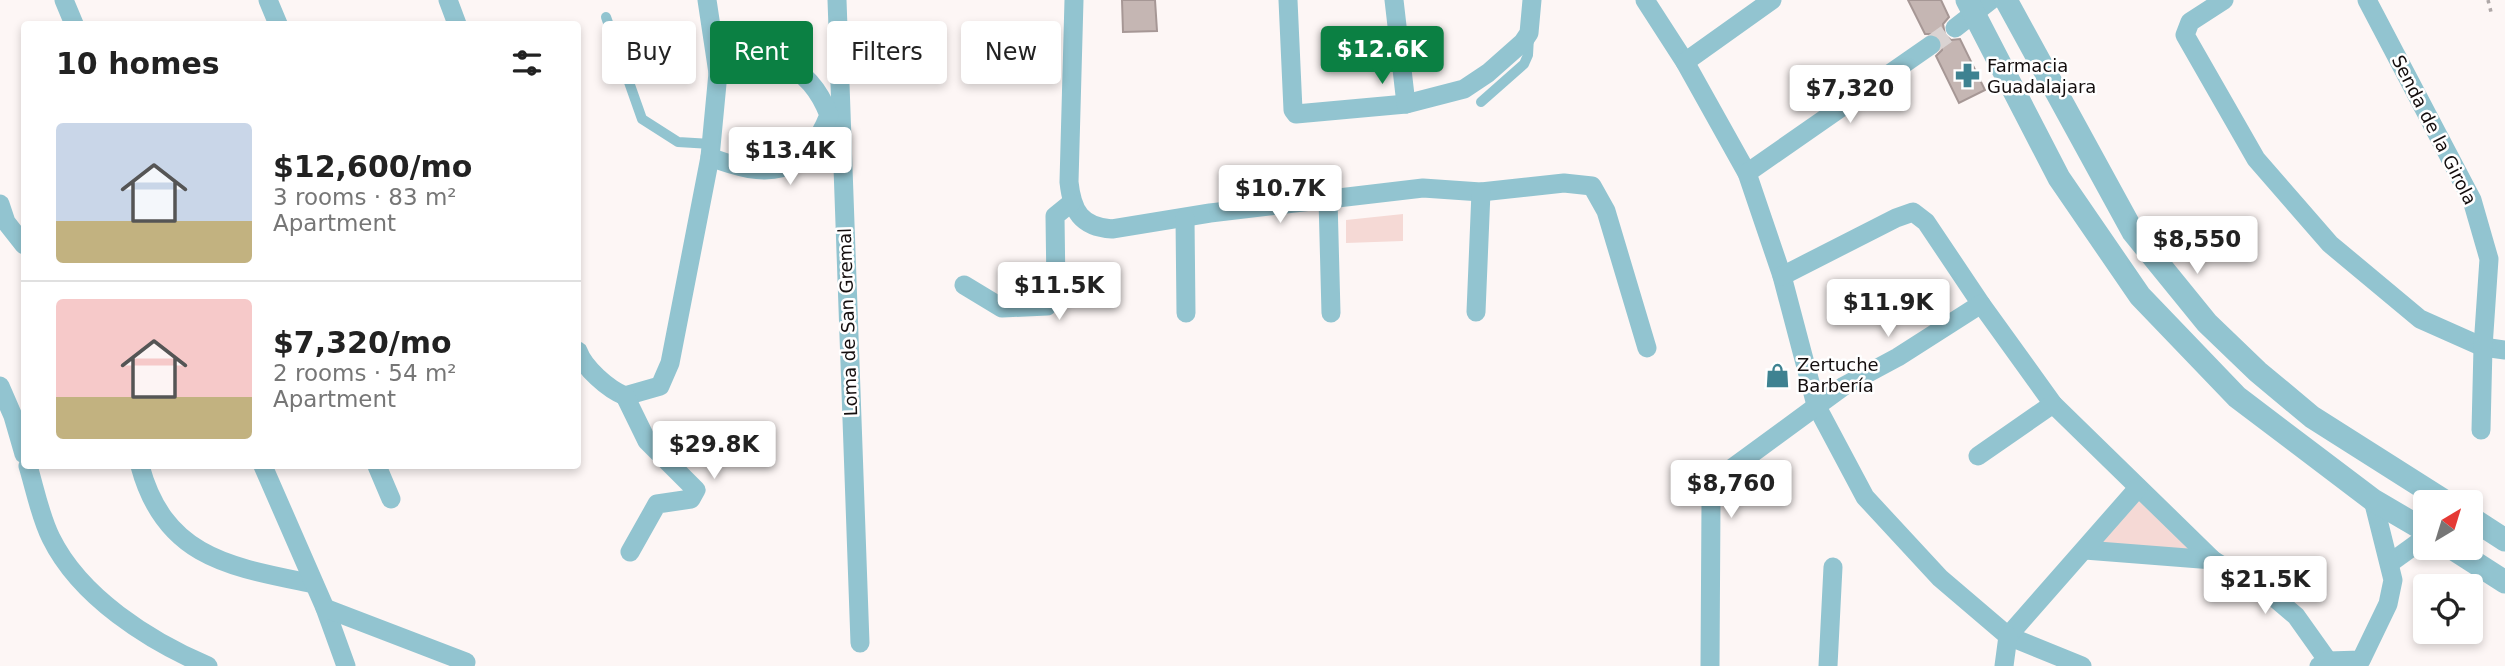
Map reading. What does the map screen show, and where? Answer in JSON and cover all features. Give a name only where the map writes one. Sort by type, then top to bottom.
[{"type":"street","points":[[64,0],[73,21]]},
{"type":"street","points":[[268,0],[277,21]]},
{"type":"street","points":[[447,0],[456,21]]},
{"type":"street","points":[[707,0],[710,21]]},
{"type":"street","name":"Loma de San Gremal","points":[[836,0],[835,115],[860,643]]},
{"type":"street","points":[[1074,0],[1069,182],[1071,203],[1082,219],[1100,228],[1112,229],[1423,188],[1481,192],[1564,183],[1592,186],[1606,211],[1647,348]]},
{"type":"street","points":[[1288,0],[1295,113],[1406,104],[1464,89],[1523,42],[1529,33],[1532,0]]},
{"type":"street","points":[[1394,0],[1406,104]]},
{"type":"street","points":[[1645,0],[1685,62],[1747,173],[1782,276],[1816,405],[1865,496],[1940,578],[2008,636],[2082,666]]},
{"type":"street","points":[[1685,62],[1772,0]]},
{"type":"street","points":[[2007,0],[2133,232],[2207,323],[2312,417],[2427,490]]},
{"type":"street","points":[[2224,0],[2190,22],[2185,34],[2256,159],[2330,244],[2420,319],[2483,347],[2505,350]]},
{"type":"street","name":"Senda de la Girola","points":[[2367,0],[2472,200],[2489,259],[2481,430]]},
{"type":"street","points":[[1955,28],[1977,4],[2059,178],[2140,296],[2237,397],[2373,500],[2413,523]]},
{"type":"street","points":[[1747,173],[1931,45]]},
{"type":"street","points":[[625,397],[660,386],[670,363],[710,150],[718,84]]},
{"type":"street","points":[[710,150],[734,166],[748,169],[779,170],[791,165],[810,149],[835,115],[811,84]]},
{"type":"street","points":[[1476,312],[1481,192]]},
{"type":"street","points":[[1328,199],[1331,313]]},
{"type":"street","points":[[964,285],[1002,308],[1047,306],[1056,289],[1055,216],[1071,203]]},
{"type":"street","points":[[0,204],[6,222],[21,241]]},
{"type":"street","points":[[1782,276],[1913,212],[1926,222],[2053,404],[2213,560],[2276,599],[2296,616],[2324,663],[2363,663],[2388,604],[2393,580],[2373,500]]},
{"type":"street","points":[[1185,218],[1186,313]]},
{"type":"street","points":[[1710,666],[1713,489],[1720,477],[1816,405],[1981,304]]},
{"type":"street","points":[[581,359],[615,392],[625,397],[647,441],[695,490],[691,499],[657,504],[630,552]]},
{"type":"street","points":[[0,386],[13,415],[21,443]]},
{"type":"street","points":[[1978,456],[2053,404]]},
{"type":"street","points":[[29,469],[49,536],[76,577],[91,592],[148,635],[208,666]]},
{"type":"street","points":[[141,469],[152,502],[170,527],[205,555],[235,568],[314,584]]},
{"type":"street","points":[[264,469],[325,608],[346,666]]},
{"type":"street","points":[[378,469],[391,499]]},
{"type":"street","points":[[2004,666],[2008,636],[2138,488]]},
{"type":"street","points":[[2483,526],[2505,540]]},
{"type":"street","points":[[2390,563],[2413,546]]},
{"type":"street","points":[[2085,550],[2213,560]]},
{"type":"street","points":[[2471,560],[2505,582]]},
{"type":"street","points":[[1828,666],[1833,567]]},
{"type":"street","points":[[325,608],[466,662]]},
{"type":"lane","points":[[606,17],[642,119],[678,142],[710,150]]},
{"type":"lane","points":[[1481,102],[1524,64],[1528,55],[1529,33]]},
{"type":"path","points":[[2488,0],[2491,12]]},
{"type":"shaded area","points":[[1403,214],[1403,241],[1346,243],[1346,220]]},
{"type":"shaded area","points":[[2138,488],[2213,560],[2085,550]]},
{"type":"building","points":[[1122,0],[1155,0],[1157,31],[1123,32]]},
{"type":"building","points":[[1908,0],[1941,0],[1949,17],[1943,24],[1945,35],[1951,40],[1960,39],[1985,90],[1959,103],[1936,56],[1942,50],[1941,39],[1936,34],[1925,34]]},
{"type":"tunnel","points":[[1931,45],[1955,28]]},
{"type":"place","name":"Farmacia Guadalajara","points":[[1967,76]]},
{"type":"place","name":"Zertuche Barbería","points":[[1777,375]]}]
